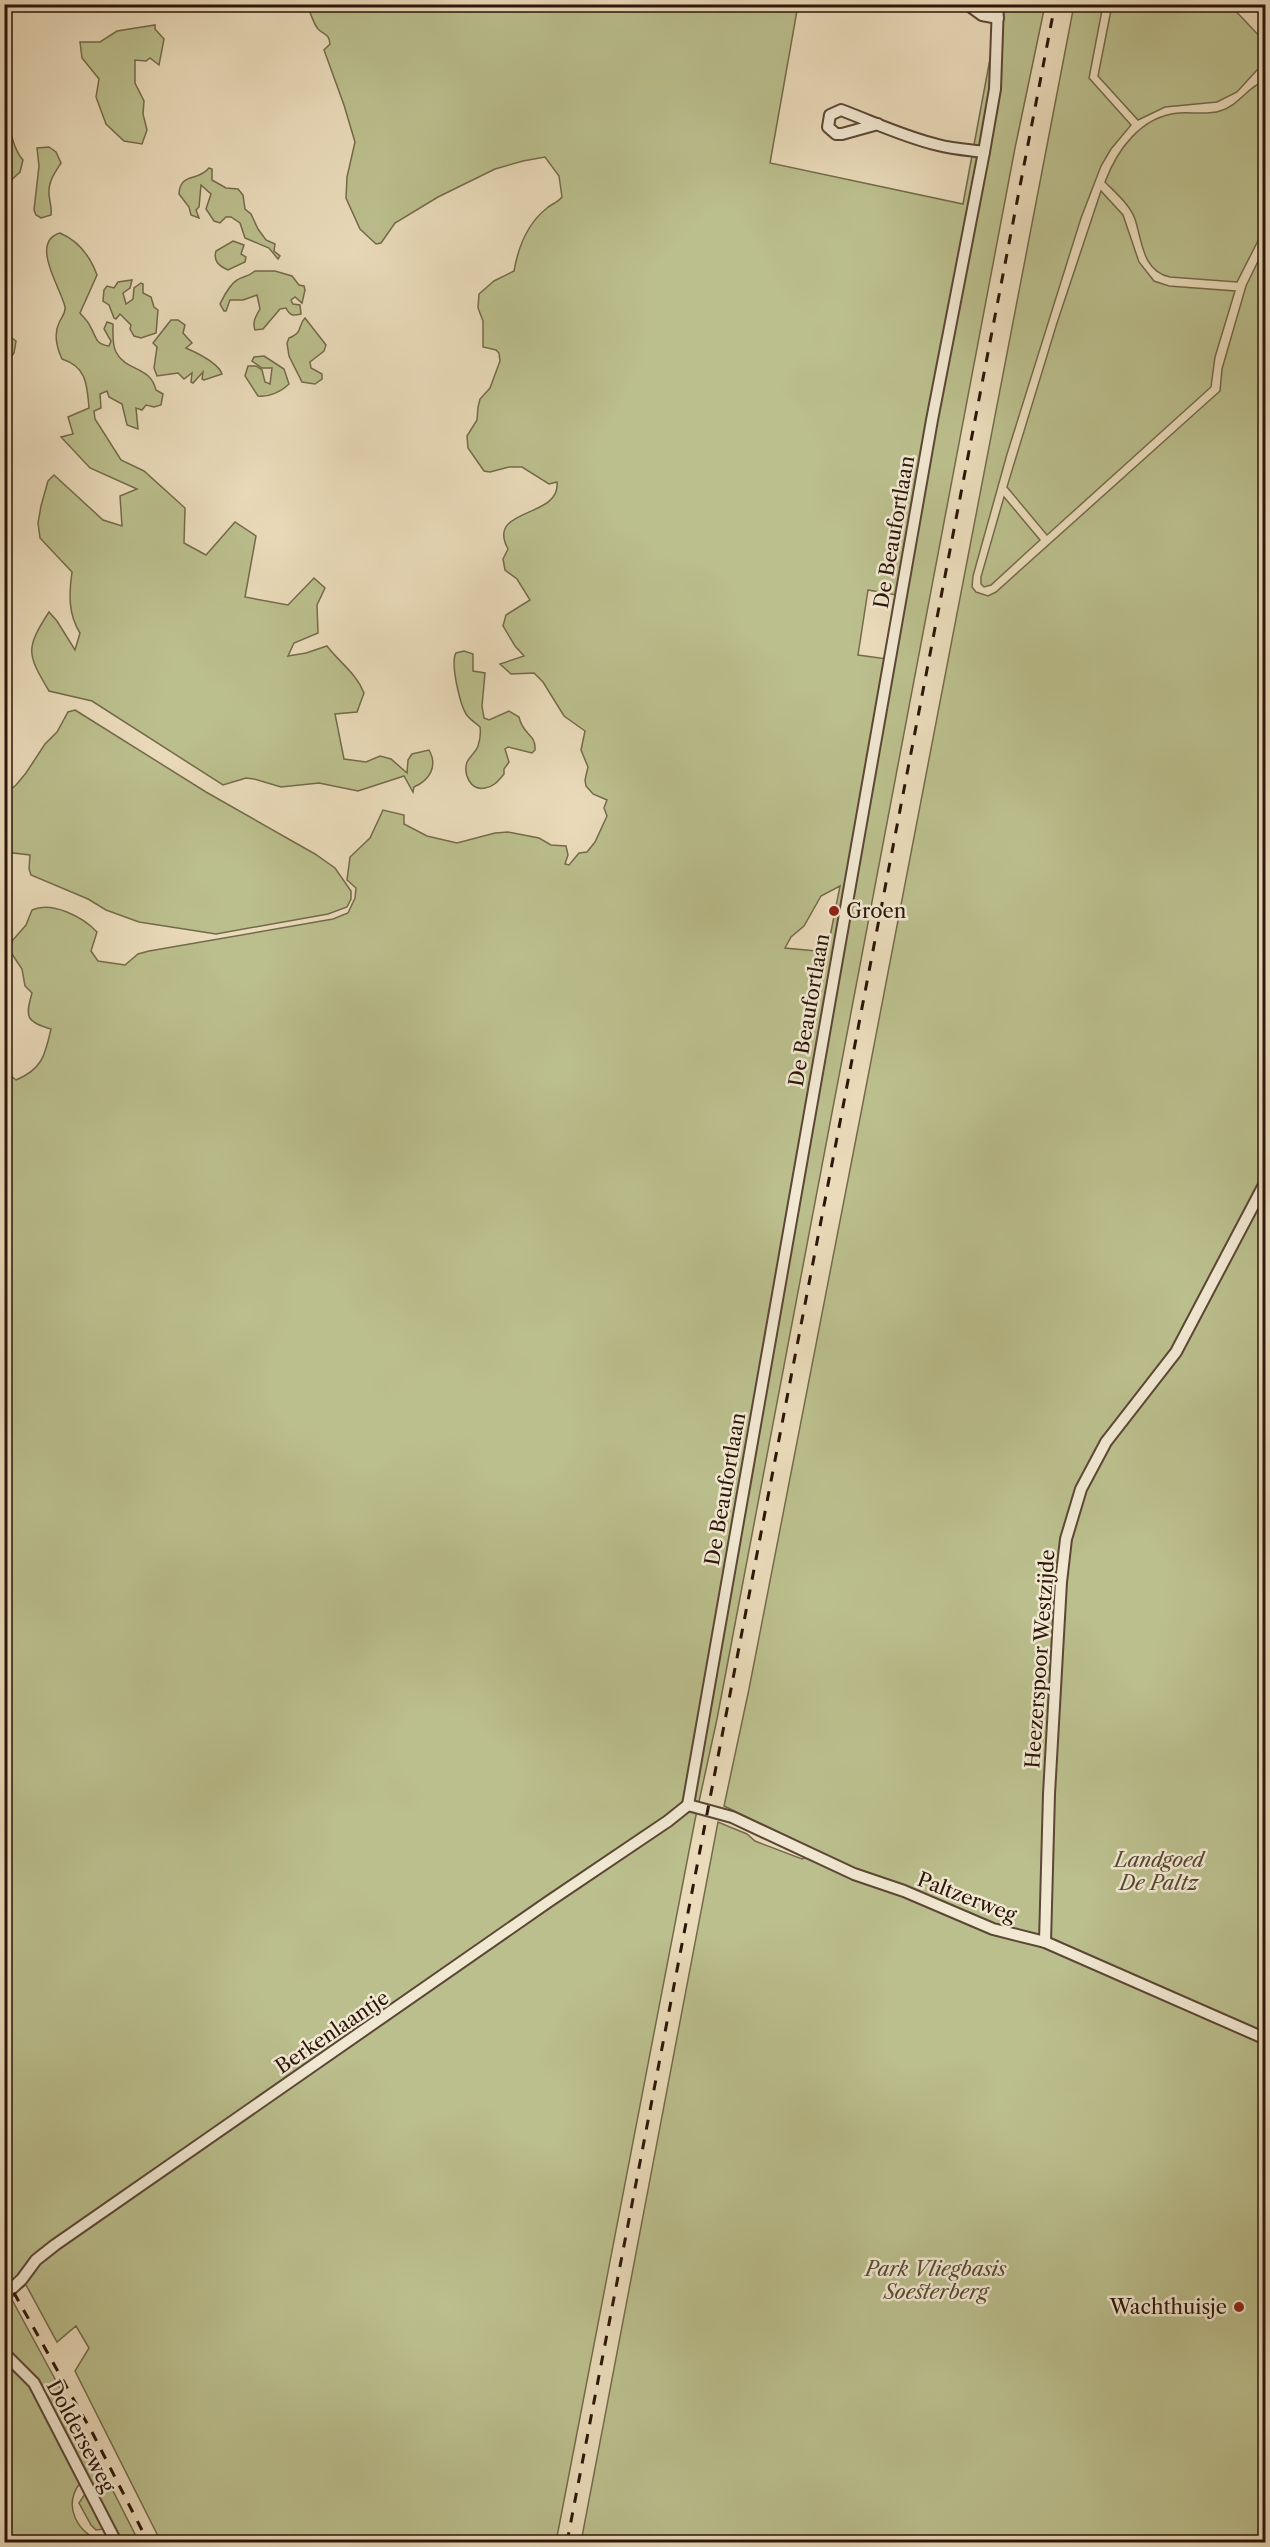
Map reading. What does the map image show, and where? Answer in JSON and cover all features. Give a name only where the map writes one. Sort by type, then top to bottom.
[{"type":"street","points":[[967,4],[982,15],[998,18]]},
{"type":"street","name":"De Beaufortlaan","points":[[688,1805],[932,420],[995,89],[998,4]]},
{"type":"street","points":[[878,124],[925,141],[984,152]]},
{"type":"street","name":"Heezerspoor Westzijde","points":[[1045,1942],[1049,1794],[1061,1582],[1066,1539],[1081,1490],[1106,1442],[1176,1352],[1266,1181]]},
{"type":"street","name":"Paltzerweg","points":[[688,1805],[732,1817],[854,1874],[904,1891],[993,1929],[1045,1942],[1266,2039]]},
{"type":"street","name":"Berkenlaantje","points":[[4,2296],[22,2279],[36,2260],[56,2245],[688,1805]]},
{"type":"street","name":"Dolderseweg","points":[[4,2353],[34,2383],[116,2542]]},
{"type":"green space","points":[[307,5],[798,5],[770,163],[963,204],[1000,5],[1045,5],[1015,148],[717,1719],[695,1820],[556,2542],[161,2542],[75,2371],[89,2348],[76,2326],[57,2342],[26,2285],[10,2296],[74,2414],[139,2542],[119,2542],[38,2382],[5,2348],[4,1070],[16,1080],[32,1071],[44,1054],[51,1029],[36,1024],[28,1013],[32,993],[25,986],[22,969],[10,951],[12,941],[26,925],[32,910],[58,909],[76,916],[97,932],[91,951],[98,961],[125,965],[138,954],[149,951],[333,919],[348,913],[355,898],[356,888],[347,880],[350,857],[370,838],[383,810],[404,815],[404,824],[427,836],[457,843],[508,832],[539,838],[551,845],[566,846],[568,855],[565,864],[569,865],[579,853],[587,852],[595,842],[607,816],[604,808],[607,800],[593,794],[586,786],[588,767],[581,750],[585,731],[564,716],[543,682],[534,673],[511,674],[500,664],[524,656],[503,626],[506,615],[530,600],[517,579],[505,570],[503,559],[508,549],[504,536],[507,526],[514,519],[548,502],[555,494],[557,482],[549,484],[522,467],[484,471],[468,448],[467,436],[477,420],[480,399],[490,388],[500,361],[496,350],[483,347],[483,321],[478,308],[479,294],[494,281],[514,271],[521,245],[529,228],[540,214],[562,197],[559,176],[545,157],[495,169],[438,197],[395,223],[381,243],[376,244],[360,229],[346,198],[347,177],[355,142],[324,50],[330,44],[329,38],[316,26]],"holes":[[[868,590],[897,595],[887,659],[858,655]],[[840,886],[827,952],[785,948],[791,937],[804,926],[821,896]]]},
{"type":"green space","points":[[1074,5],[1103,5],[1089,78],[1131,125],[1111,149],[1101,166],[1081,218],[1007,454],[973,576],[972,587],[976,592],[988,596],[996,592],[1220,391],[1222,369],[1246,286],[1265,247],[1265,2542],[581,2542],[718,1822],[747,1834],[755,1841],[802,1859],[816,1853],[793,1839],[724,1806],[749,1689],[861,1113]]},
{"type":"green space","points":[[1112,5],[1230,5],[1265,42],[1264,70],[1257,70],[1237,92],[1217,102],[1165,107],[1138,120],[1098,76]]},
{"type":"green space","points":[[155,25],[155,29],[164,39],[159,65],[150,58],[146,61],[135,60],[135,83],[144,101],[143,114],[147,130],[142,144],[124,141],[106,124],[96,97],[99,79],[82,58],[80,42],[100,42],[117,31]]},
{"type":"green space","points":[[1265,81],[1265,227],[1237,282],[1170,277],[1161,274],[1148,262],[1130,209],[1105,182],[1116,158],[1132,137],[1153,121],[1179,113],[1220,111]]},
{"type":"green space","points":[[4,99],[15,147],[23,160],[20,172],[8,183],[5,199]]},
{"type":"green space","points":[[49,147],[56,152],[61,163],[49,186],[51,215],[41,218],[34,210],[39,166],[37,148]]},
{"type":"green space","points":[[209,168],[212,169],[212,180],[226,188],[238,189],[243,195],[245,209],[251,214],[266,240],[275,244],[274,251],[280,256],[278,259],[269,248],[245,238],[240,223],[231,217],[226,217],[220,223],[214,221],[206,209],[211,194],[201,185],[199,207],[196,210],[199,218],[191,215],[189,207],[179,194],[180,187],[186,180],[200,175]]},
{"type":"green space","points":[[1101,191],[1123,215],[1139,262],[1154,281],[1169,286],[1235,291],[1215,357],[1211,387],[1047,535],[1007,487],[1057,323]]},
{"type":"green space","points":[[60,233],[73,240],[83,250],[97,275],[80,313],[89,324],[96,339],[101,344],[109,346],[111,341],[104,329],[107,322],[113,324],[114,346],[120,358],[149,376],[156,390],[163,394],[161,405],[154,407],[146,405],[142,410],[136,408],[138,429],[127,425],[122,404],[109,397],[107,391],[100,394],[101,408],[94,411],[95,419],[121,460],[144,471],[185,508],[184,543],[206,555],[235,522],[256,536],[245,597],[288,605],[314,578],[325,588],[317,605],[318,633],[294,643],[288,656],[327,646],[361,686],[364,693],[357,712],[335,714],[344,759],[366,762],[380,756],[391,759],[407,773],[408,760],[412,754],[429,750],[433,762],[431,772],[424,781],[414,787],[413,792],[404,776],[358,791],[319,783],[281,787],[246,778],[223,785],[92,701],[49,691],[36,668],[32,652],[41,624],[49,612],[75,650],[80,633],[73,619],[70,604],[72,572],[40,538],[38,523],[48,481],[54,475],[103,520],[122,526],[120,496],[137,489],[90,468],[61,437],[73,434],[68,417],[89,408],[84,378],[76,367],[62,359],[56,341],[57,328],[65,307],[49,266],[47,246],[51,238]]},
{"type":"green space","points":[[233,241],[244,245],[241,254],[246,257],[245,262],[228,270],[218,263],[215,255],[216,251]]},
{"type":"green space","points":[[255,271],[275,271],[292,276],[299,285],[304,286],[302,303],[295,297],[291,300],[293,304],[300,305],[301,314],[292,315],[286,308],[280,309],[263,329],[255,330],[254,322],[260,309],[257,295],[243,300],[230,300],[224,311],[220,304],[229,288],[237,280]]},
{"type":"green space","points":[[132,280],[130,288],[123,293],[126,304],[133,299],[134,288],[141,283],[143,293],[151,297],[154,307],[158,310],[156,333],[141,338],[134,336],[130,329],[131,325],[120,314],[116,319],[114,318],[109,305],[103,301],[104,290],[107,286],[114,288],[118,282]]},
{"type":"green space","points":[[305,318],[326,345],[324,351],[310,362],[311,368],[322,374],[322,379],[315,384],[302,382],[289,356],[287,343],[289,338],[299,331]]},
{"type":"green space","points":[[171,320],[178,320],[185,325],[183,333],[192,343],[186,348],[211,362],[222,374],[204,380],[202,379],[203,372],[193,383],[191,382],[192,373],[184,379],[178,373],[157,376],[154,368],[157,347],[153,343]]},
{"type":"green space","points":[[5,333],[16,341],[11,357],[5,357]]},
{"type":"green space","points":[[264,356],[284,369],[289,384],[275,393],[258,396],[245,376],[248,366],[256,366],[262,370],[265,382],[270,384],[272,368],[262,368],[252,361],[254,357]]},
{"type":"green space","points":[[1004,497],[1040,540],[991,585],[984,587],[981,584],[981,577]]},
{"type":"green space","points":[[464,651],[473,654],[473,671],[485,673],[482,706],[484,718],[489,720],[509,711],[519,717],[523,728],[535,744],[535,750],[532,753],[508,747],[505,749],[509,762],[504,769],[504,774],[494,785],[485,788],[472,785],[466,772],[467,762],[477,748],[480,739],[480,727],[466,714],[457,684],[454,658],[456,653]]},
{"type":"green space","points":[[75,710],[206,792],[315,854],[335,868],[351,891],[351,899],[347,907],[328,914],[216,934],[139,922],[106,910],[88,899],[31,875],[30,855],[5,852],[5,794],[26,773],[45,744],[57,732],[68,712]]},
{"type":"green space","points":[[4,2356],[30,2386],[80,2483],[72,2501],[80,2526],[87,2533],[104,2542],[5,2542]]},
{"type":"green space","points":[[85,2494],[104,2529],[96,2530],[91,2525],[79,2503]]},
{"type":"railway","points":[[567,2542],[1055,4]]},
{"type":"railway","points":[[4,2275],[93,2434],[148,2542]]},
{"type":"place","name":"Groen","points":[[834,911]]},
{"type":"place","name":"Wachthuisje","points":[[1239,2307]]},
{"type":"park label","name":"Landgoed De Paltz","points":[[1159,1872]]},
{"type":"park label","name":"Park Vliegbasis Soesterberg","points":[[936,2280]]}]
